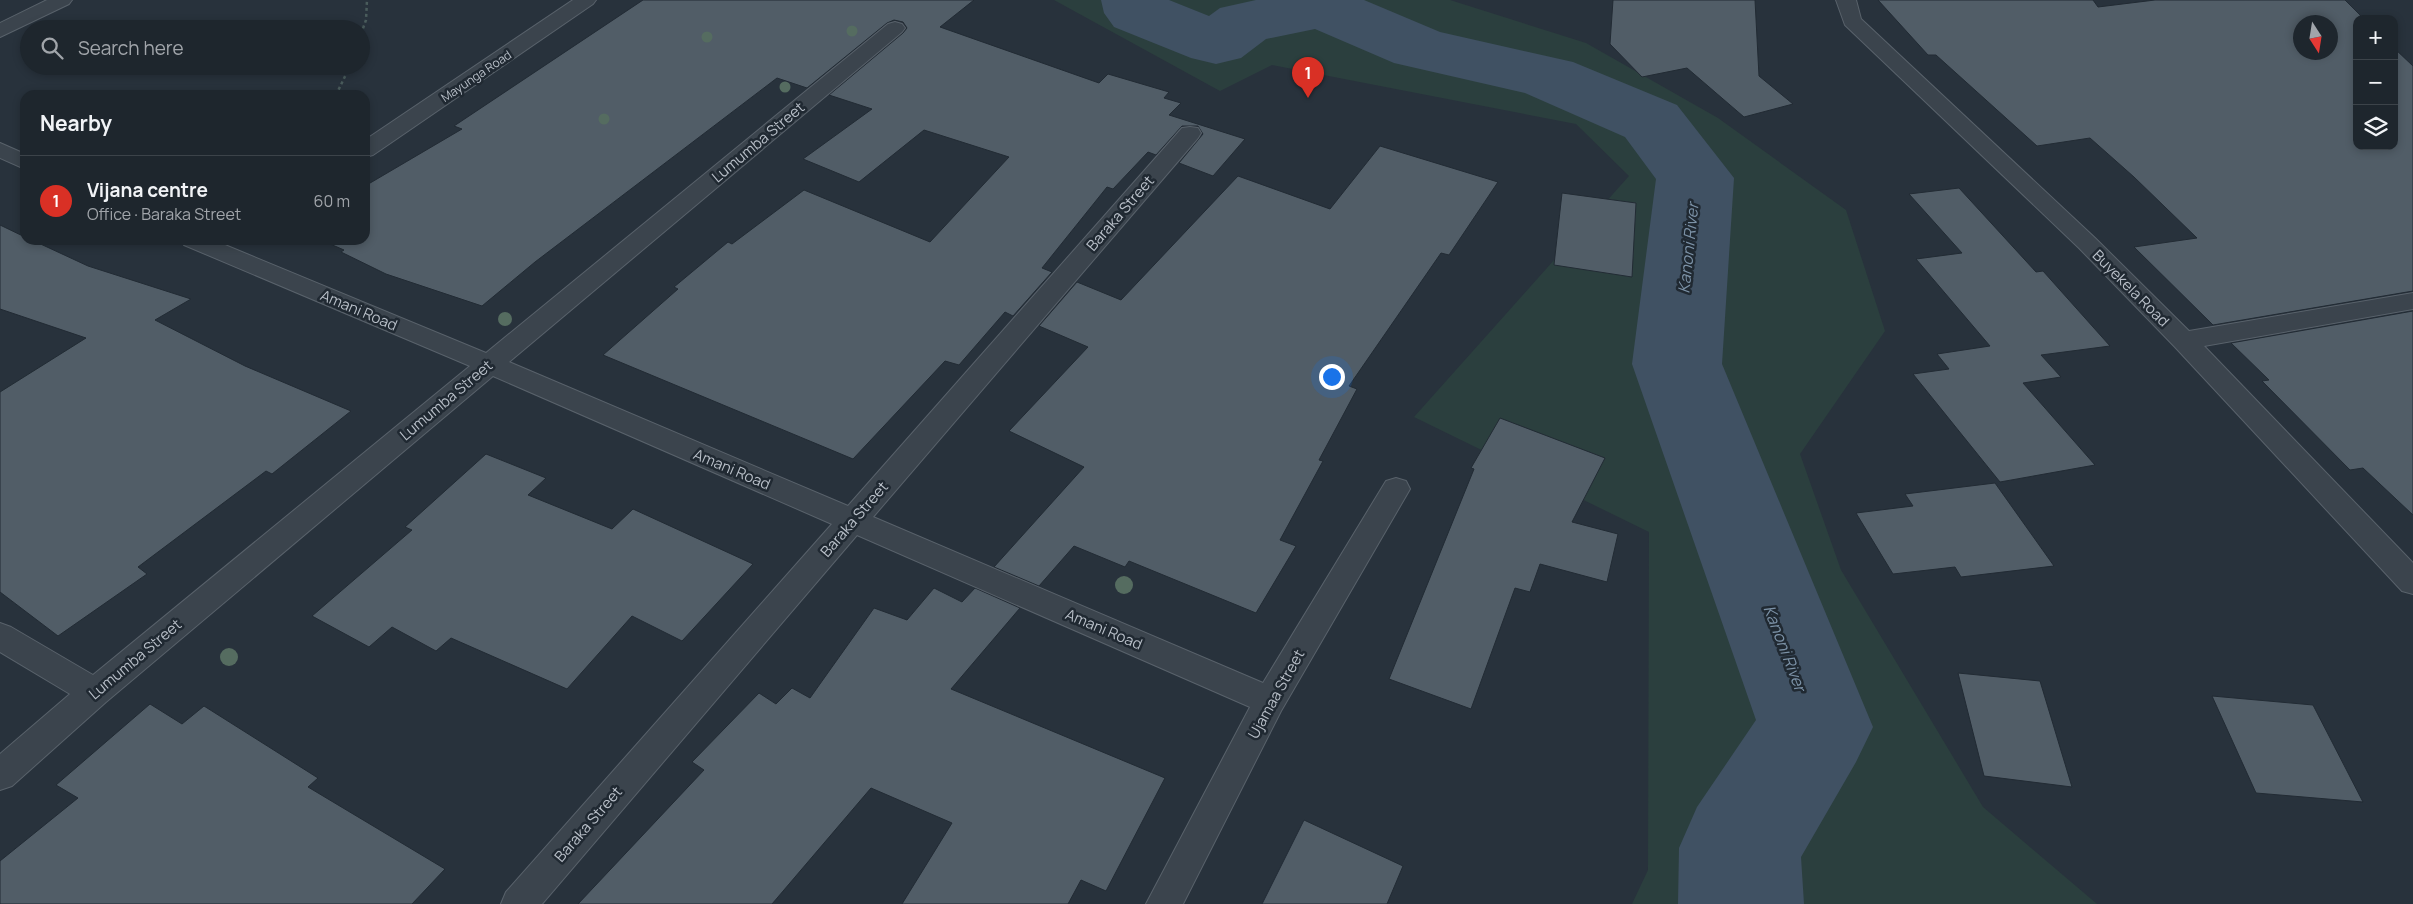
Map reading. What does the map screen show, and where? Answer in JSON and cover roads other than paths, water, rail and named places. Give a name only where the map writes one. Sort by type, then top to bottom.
[{"type":"street","points":[[22,20],[62,0]]},
{"type":"street","name":"Mayunga Road","points":[[370,147],[586,0]]},
{"type":"street","name":"Buyekela Road","points":[[1846,0],[1852,21],[2087,243],[2413,582]]},
{"type":"street","points":[[0,31],[20,21]]},
{"type":"street","name":"Lumumba Street","points":[[0,775],[95,692],[895,28]]},
{"type":"street","name":"Baraka Street","points":[[519,904],[1190,133]]},
{"type":"street","points":[[0,150],[20,160]]},
{"type":"street","name":"Amani Road","points":[[216,245],[1270,702]]},
{"type":"street","points":[[2184,342],[2413,301]]},
{"type":"street","name":"Ujamaa Street","points":[[1164,904],[1270,702],[1396,489]]},
{"type":"street","points":[[0,636],[95,692]]},
{"type":"waterway","name":"Kanoni River","points":[[1135,0],[1138,13],[1216,43],[1244,23],[1322,7],[1419,48],[1548,77],[1651,121],[1695,178],[1677,364],[1816,727],[1740,848],[1741,904]]},
{"type":"place","name":"Vijana centre","points":[[1308,98]]}]
